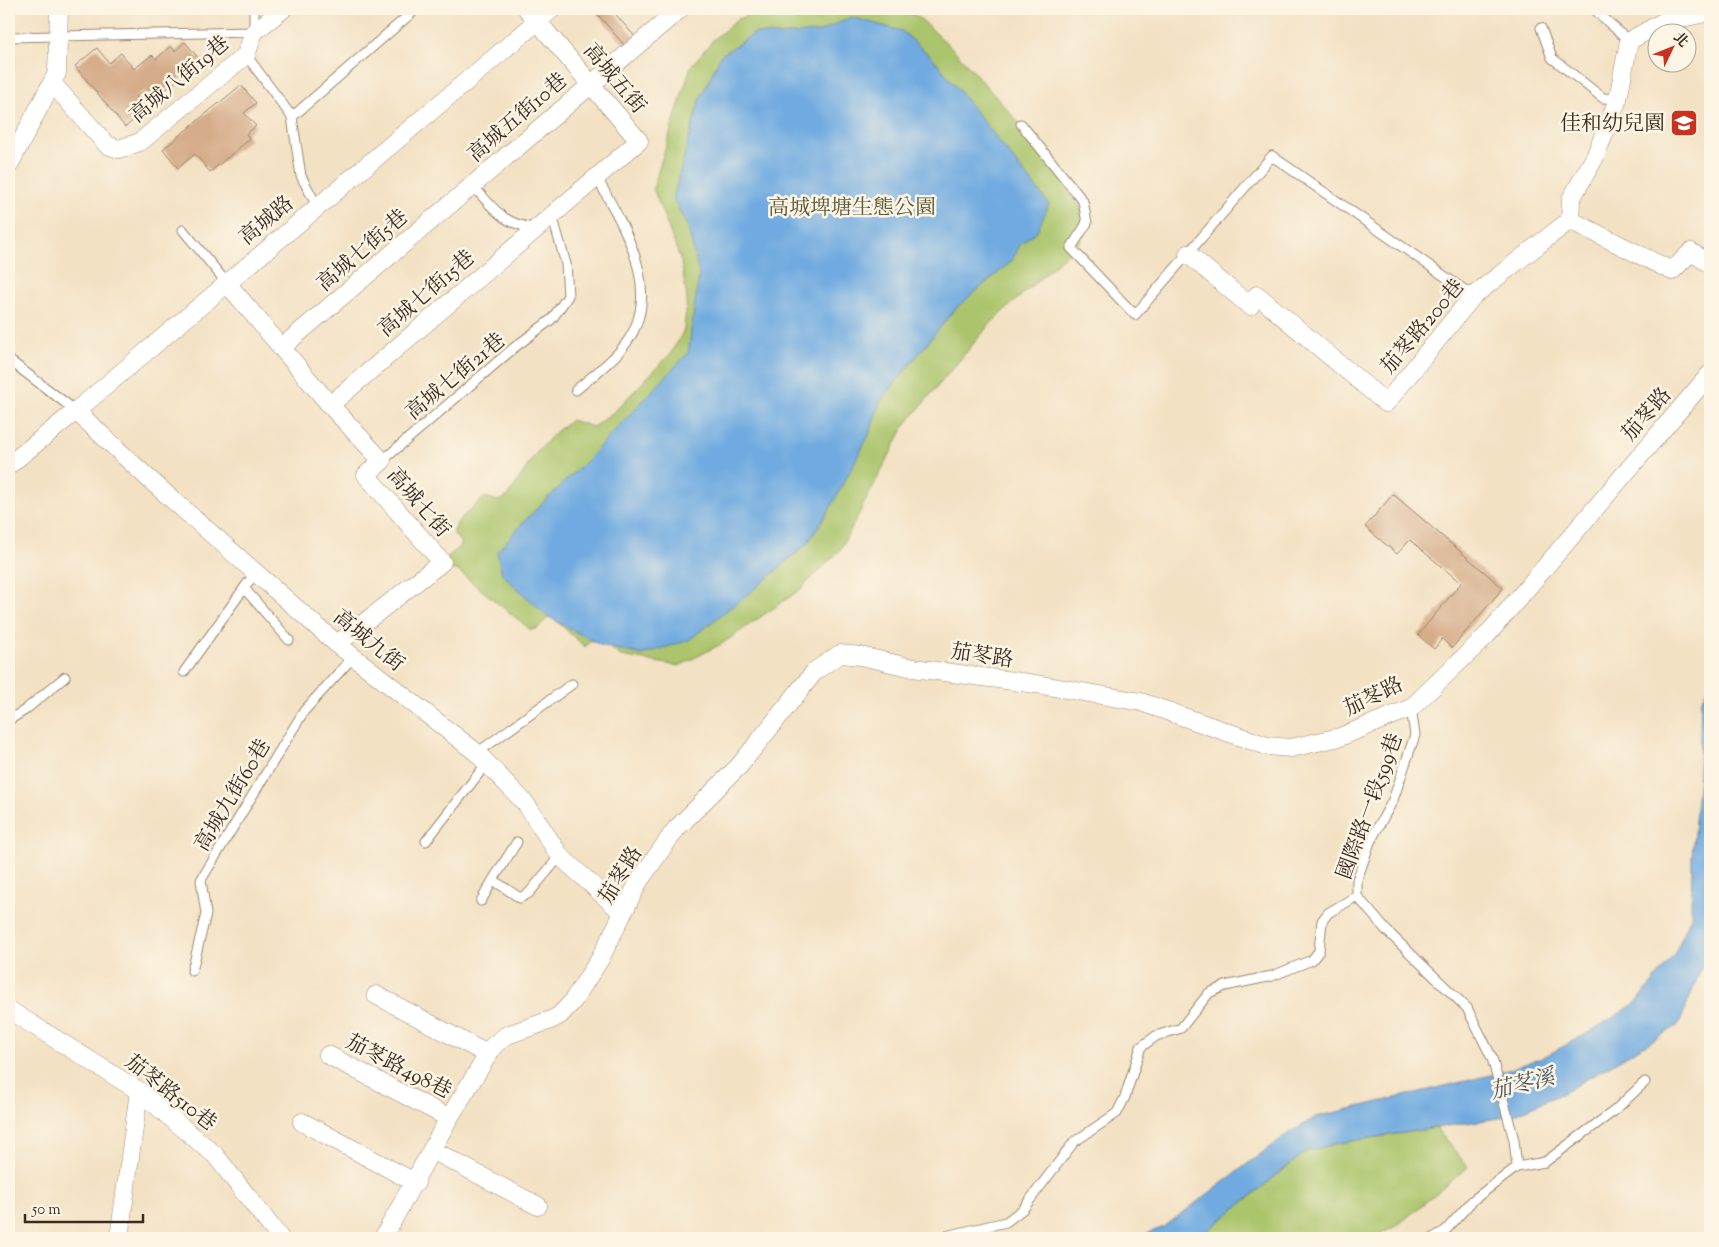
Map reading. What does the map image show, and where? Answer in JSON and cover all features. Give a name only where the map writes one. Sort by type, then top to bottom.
[{"type":"street","points":[[9,165],[57,74],[59,9]]},
{"type":"street","name":"高城八街19巷","points":[[52,83],[107,145],[119,149],[140,142],[246,55],[254,32],[283,9]]},
{"type":"street","name":"高城路","points":[[9,465],[76,411],[317,206],[533,15],[552,9]]},
{"type":"street","name":"高城五街10巷","points":[[472,185],[590,83],[680,9]]},
{"type":"street","points":[[1710,12],[1663,22],[1628,41],[1618,99],[1595,157],[1572,199],[1570,220],[1672,271],[1691,252],[1710,264]]},
{"type":"street","name":"高城五街","points":[[533,15],[638,141]]},
{"type":"street","name":"高城七街15巷","points":[[330,405],[638,141]]},
{"type":"street","name":"高城七街5巷","points":[[281,348],[472,185]]},
{"type":"street","name":"茄苳路200巷","points":[[1188,254],[1250,306],[1256,295],[1386,403],[1473,296],[1570,220]]},
{"type":"street","name":"高城七街","points":[[226,282],[330,405],[382,461],[366,474],[442,562],[337,644]]},
{"type":"street","name":"茄苳路","points":[[383,1238],[487,1054],[507,1035],[560,1015],[572,1002],[600,959],[639,881],[676,829],[740,765],[815,671],[840,654],[861,656],[913,668],[1036,684],[1141,702],[1267,746],[1291,748],[1340,737],[1411,708],[1487,635],[1710,374]]},
{"type":"street","name":"高城九街","points":[[76,411],[149,479],[337,644],[482,758],[526,804],[560,856],[623,913]]},
{"type":"street","points":[[376,995],[487,1054]]},
{"type":"street","name":"茄苳路510巷","points":[[9,1010],[139,1091],[214,1155],[280,1238]]},
{"type":"street","name":"茄苳路498巷","points":[[328,1055],[450,1118]]},
{"type":"street","points":[[119,1238],[139,1091]]},
{"type":"street","points":[[302,1122],[416,1182]]},
{"type":"street","points":[[432,1150],[538,1206]]},
{"type":"lane","points":[[9,37],[254,32],[254,9]]},
{"type":"lane","points":[[292,117],[416,9]]},
{"type":"lane","points":[[1594,9],[1628,41]]},
{"type":"lane","points":[[1541,28],[1552,58],[1603,98],[1618,99]]},
{"type":"lane","points":[[246,55],[292,117],[301,176],[317,206]]},
{"type":"lane","points":[[1021,124],[1083,201],[1086,223],[1071,248],[1135,314],[1272,156],[1473,296]]},
{"type":"lane","points":[[576,390],[620,351],[641,317],[643,287],[628,235],[596,176]]},
{"type":"lane","points":[[472,185],[500,215],[517,226],[536,228]]},
{"type":"lane","name":"高城七街21巷","points":[[382,461],[515,347],[552,319],[568,296],[566,264],[551,214]]},
{"type":"lane","points":[[183,230],[226,282]]},
{"type":"lane","points":[[9,360],[76,411]]},
{"type":"lane","points":[[184,672],[256,571]]},
{"type":"lane","points":[[244,588],[289,640]]},
{"type":"lane","name":"高城九街60巷","points":[[192,971],[206,914],[201,880],[304,710],[353,656]]},
{"type":"lane","points":[[9,720],[25,710],[65,677]]},
{"type":"lane","points":[[426,841],[482,758],[572,684]]},
{"type":"lane","name":"國際路一段599巷","points":[[1411,708],[1415,735],[1393,800],[1370,842],[1357,880],[1357,896],[1386,930],[1467,1008],[1492,1058],[1509,1121],[1517,1167]]},
{"type":"lane","points":[[481,901],[517,842]]},
{"type":"lane","points":[[493,880],[514,895],[525,896],[560,856]]},
{"type":"lane","points":[[937,1238],[1006,1222],[1023,1209],[1074,1142],[1117,1112],[1126,1097],[1141,1047],[1156,1036],[1181,1028],[1209,993],[1225,986],[1272,976],[1312,960],[1319,951],[1322,921],[1328,913],[1357,896]]},
{"type":"lane","points":[[1433,1238],[1444,1231],[1473,1200],[1517,1167],[1546,1162],[1614,1110],[1646,1082]]},
{"type":"green space","name":"高城埤塘生態公園","points":[[762,9],[898,9],[908,11],[923,21],[955,51],[1019,123],[1070,188],[1083,213],[1081,241],[990,324],[905,425],[840,550],[801,589],[723,643],[679,666],[621,656],[594,637],[585,647],[550,615],[538,628],[531,630],[457,570],[446,569],[448,557],[462,544],[453,533],[459,520],[485,497],[498,501],[507,497],[537,452],[556,432],[571,420],[593,427],[615,411],[671,353],[684,330],[687,299],[681,261],[653,188],[691,66],[714,39],[738,19]]},
{"type":"green space","points":[[1436,1128],[1468,1167],[1399,1224],[1374,1238],[1195,1238],[1207,1231],[1307,1151],[1339,1143]]},
{"type":"water","name":"高城埤塘生態公園","points":[[851,17],[902,31],[934,59],[1049,204],[1037,231],[1021,243],[1012,261],[955,309],[880,402],[869,435],[831,507],[808,543],[757,587],[689,640],[642,655],[600,645],[547,616],[502,574],[497,552],[527,518],[587,460],[688,353],[699,275],[688,228],[673,198],[699,101],[721,55],[755,33],[776,35],[820,32]]},
{"type":"water","name":"茄苳溪","points":[[1710,685],[1710,946],[1679,1025],[1563,1093],[1511,1116],[1339,1143],[1307,1151],[1207,1231],[1195,1238],[1134,1238],[1164,1227],[1283,1137],[1316,1117],[1499,1073],[1542,1058],[1588,1033],[1637,1002],[1674,955],[1691,917],[1692,856],[1699,775],[1701,700]]},
{"type":"building","points":[[593,9],[611,9],[636,38],[626,47]]},
{"type":"building","points":[[185,42],[201,61],[152,101],[144,91],[135,97],[146,110],[125,127],[75,66],[97,48],[109,63],[121,53],[134,69],[152,55],[156,59],[171,46],[175,51]]},
{"type":"building","points":[[241,85],[256,103],[244,113],[256,126],[246,134],[250,139],[210,172],[195,154],[178,168],[163,149]]},
{"type":"building","points":[[1393,494],[1503,588],[1452,648],[1442,639],[1434,649],[1418,635],[1461,583],[1410,540],[1397,554],[1365,527]]},
{"type":"place","name":"佳和幼兒園","points":[[1684,123]]}]
